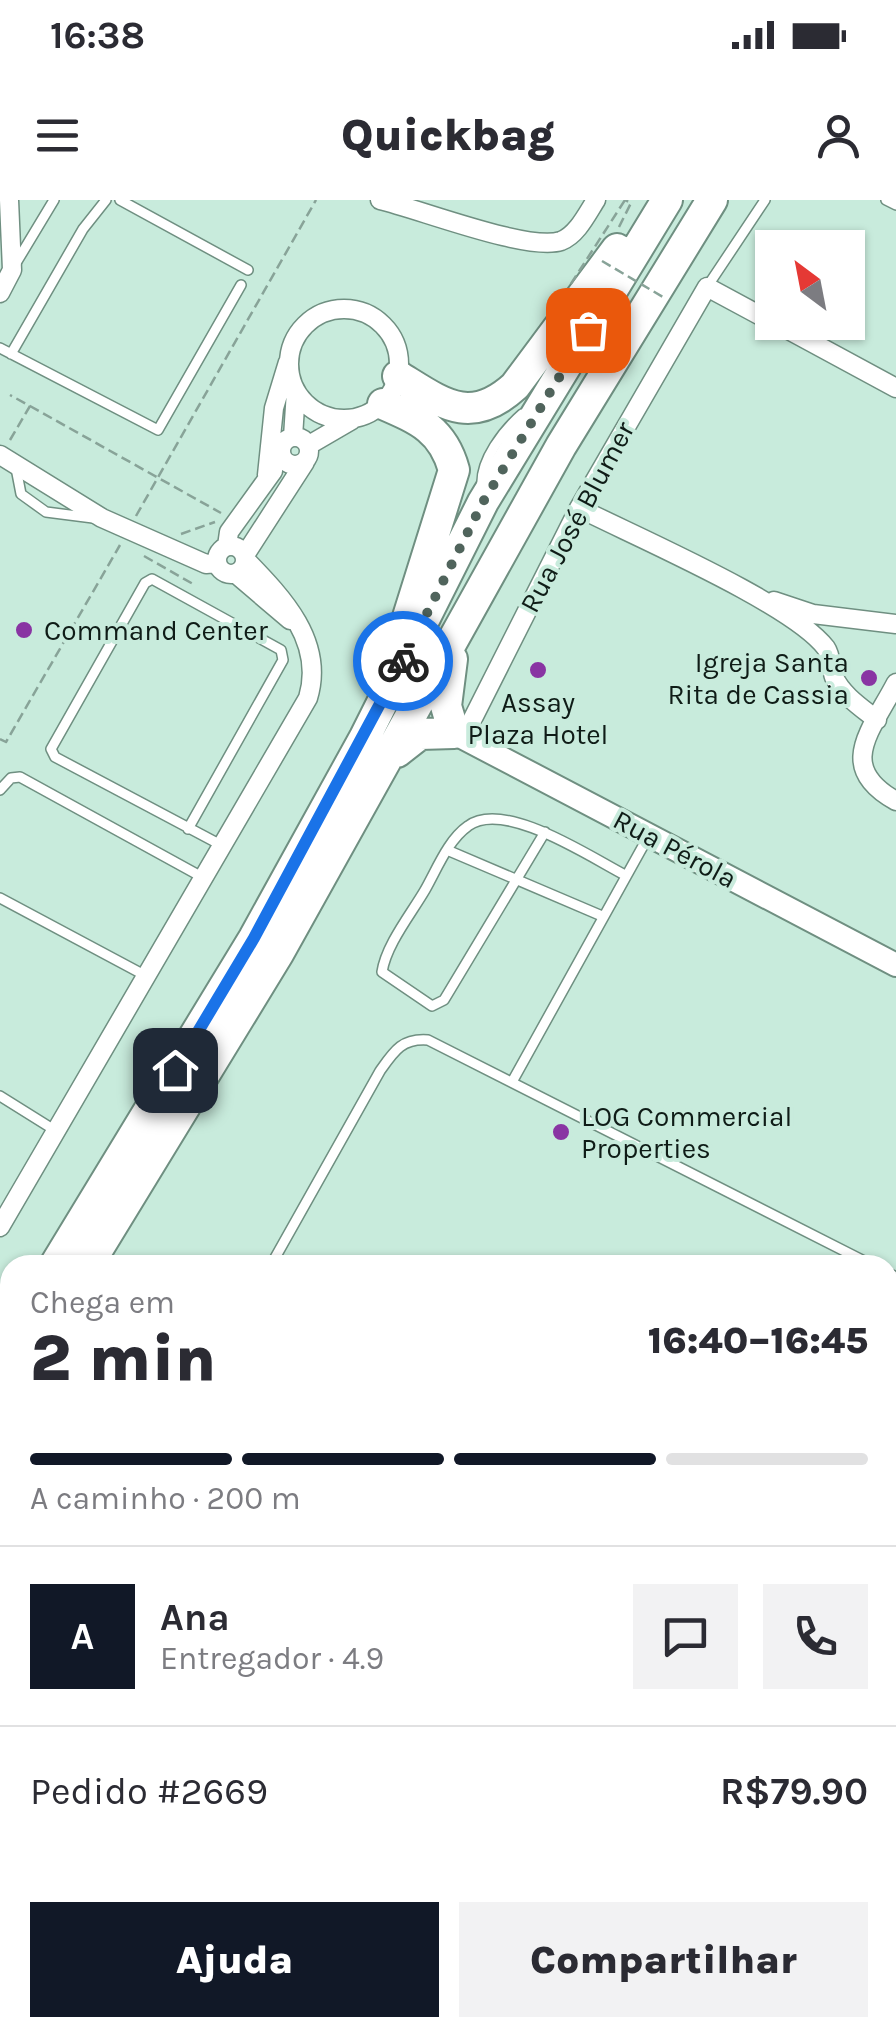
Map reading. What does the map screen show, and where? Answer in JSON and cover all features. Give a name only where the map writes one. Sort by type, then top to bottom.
[{"type":"highway","points":[[398,376],[453,407],[472,410],[498,402],[515,386],[658,200]]},
{"type":"highway","points":[[61,1255],[254,938],[365,737],[483,502],[668,200]]},
{"type":"highway","points":[[94,1255],[278,954],[562,446],[712,200]]},
{"type":"highway","points":[[365,737],[454,470],[448,450],[432,428],[370,411]]},
{"type":"highway","points":[[383,771],[420,734],[459,736],[446,706],[453,646]]},
{"type":"street","points":[[0,293],[12,270],[9,200]]},
{"type":"street","points":[[380,200],[407,203],[529,243],[561,240],[580,225],[596,200]]},
{"type":"street","points":[[707,286],[755,312]]},
{"type":"street","name":"Rua José Blumer","points":[[459,736],[579,508],[707,286]]},
{"type":"street","points":[[267,475],[274,408],[289,357],[305,325],[319,315],[354,310],[385,326],[395,341],[398,376],[370,411],[302,448],[291,465],[282,455],[281,466],[267,475],[230,532],[222,552],[222,571],[242,563],[302,448],[289,357]]},
{"type":"street","points":[[807,340],[896,388]]},
{"type":"street","points":[[296,391],[320,414],[370,411]]},
{"type":"street","points":[[7,455],[124,537],[174,543],[206,564],[222,552]]},
{"type":"street","points":[[579,508],[745,591],[827,649],[837,682],[877,720]]},
{"type":"street","points":[[0,1227],[149,978],[308,698],[316,672],[312,650],[298,626],[242,563]]},
{"type":"street","points":[[745,591],[846,620],[864,617],[896,624]]},
{"type":"street","points":[[827,649],[846,620]]},
{"type":"street","points":[[896,683],[862,754],[862,768],[873,788],[896,801]]},
{"type":"street","name":"Rua Pérola","points":[[459,736],[895,964]]},
{"type":"lane","points":[[12,270],[54,200]]},
{"type":"lane","points":[[11,354],[83,229],[106,200]]},
{"type":"lane","points":[[120,200],[248,270]]},
{"type":"lane","name":"Rua José Blumer","points":[[707,286],[765,200]]},
{"type":"lane","points":[[886,200],[896,205]]},
{"type":"lane","points":[[0,348],[158,430],[241,286]]},
{"type":"lane","points":[[188,829],[283,660],[281,650],[152,579],[144,583],[51,749],[55,757],[188,829],[225,847]]},
{"type":"lane","points":[[0,790],[12,778],[20,777],[204,879]]},
{"type":"lane","points":[[545,832],[444,1000],[432,1006],[382,972],[447,850],[464,828],[492,816],[545,832],[625,875]]},
{"type":"lane","points":[[512,1082],[649,835]]},
{"type":"lane","points":[[447,850],[517,884],[602,916]]},
{"type":"lane","points":[[0,898],[149,978]]},
{"type":"lane","points":[[277,1255],[397,1048],[411,1039],[428,1040],[852,1255]]},
{"type":"lane","points":[[0,1096],[56,1131]]},
{"type":"path","points":[[0,739],[6,742],[316,200]]},
{"type":"path","points":[[569,295],[564,293],[624,200]]},
{"type":"path","points":[[602,260],[663,297]]},
{"type":"path","points":[[10,395],[225,516],[174,543]]},
{"type":"path","points":[[7,455],[30,406]]},
{"type":"path","points":[[124,537],[193,584]]},
{"type":"way so far","points":[[403,661],[483,502],[588,330]]},
{"type":"place","name":"Command Center","points":[[24,630]]},
{"type":"place","name":"Assay Plaza Hotel","points":[[538,670]]},
{"type":"place","name":"Igreja Santa Rita de Cassia","points":[[869,678]]},
{"type":"place","name":"LOG Commercial Properties","points":[[561,1132]]},
{"type":"route","points":[[175,1070],[254,938],[403,661]]}]
